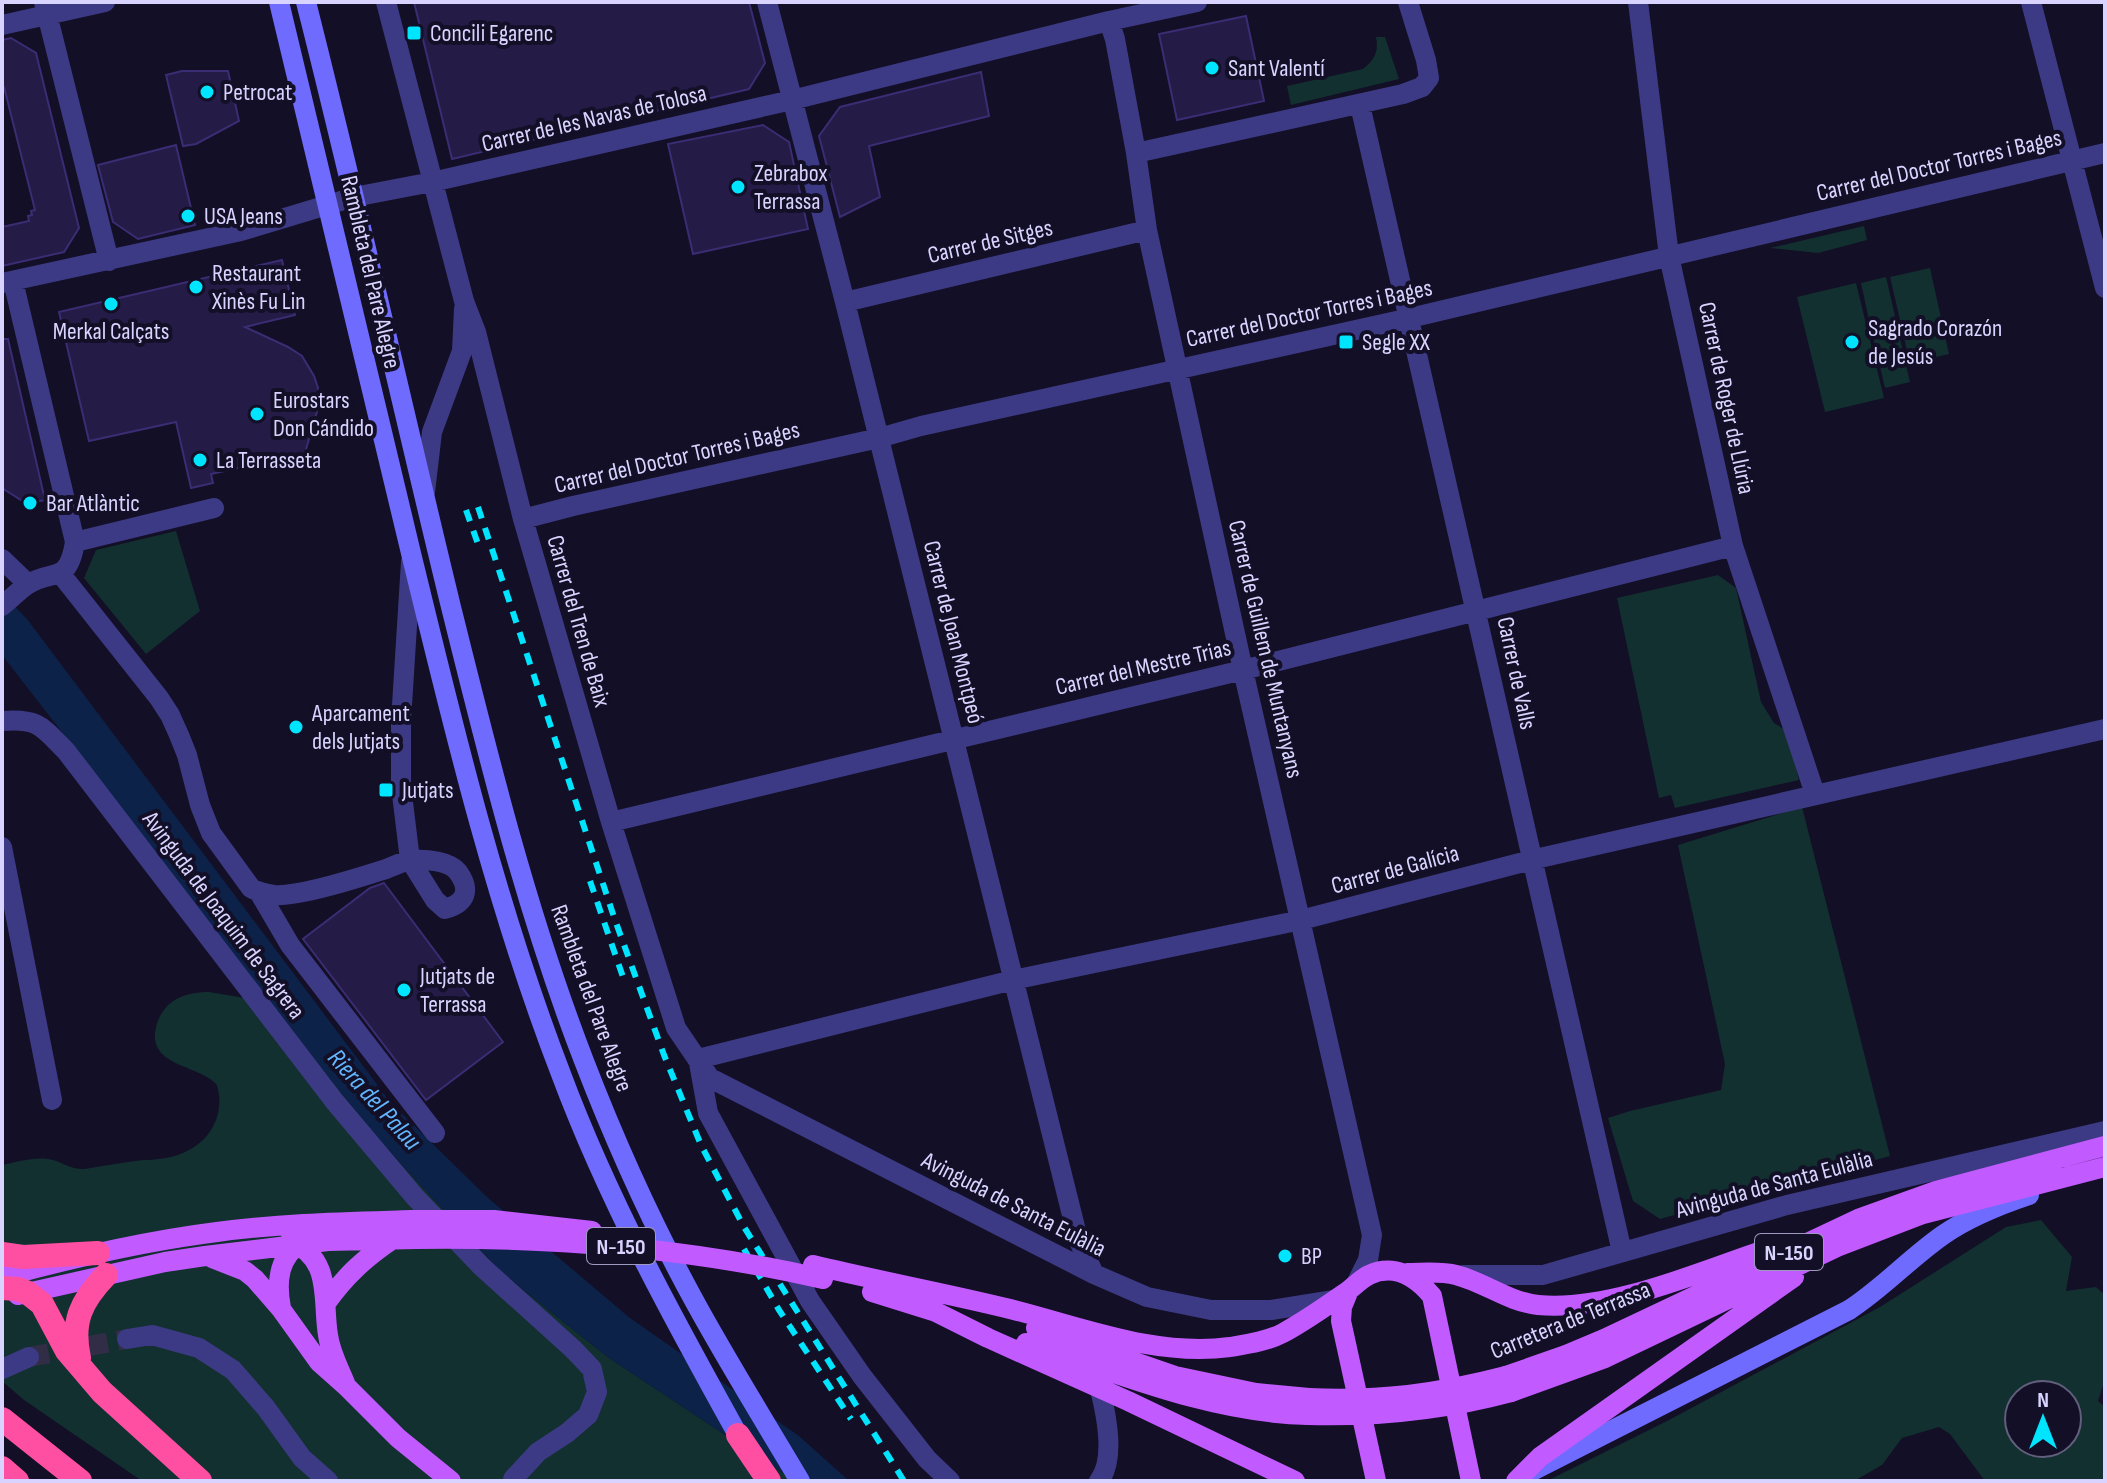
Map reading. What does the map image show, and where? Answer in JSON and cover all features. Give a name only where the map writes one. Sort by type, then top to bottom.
[{"type":"highway","points":[[2,1254],[102,1264],[76,1326],[75,1341],[80,1365]]},
{"type":"highway","points":[[2,1288],[18,1289],[42,1304],[67,1351],[102,1392],[200,1481]]},
{"type":"highway","points":[[2,1419],[80,1481]]},
{"type":"highway","points":[[738,1435],[769,1481]]},
{"type":"highway","points":[[2,1468],[17,1481]]},
{"type":"main road","name":"Rambleta del Pare Alegre","points":[[279,2],[470,790],[518,953],[594,1155],[645,1262],[738,1435]]},
{"type":"main road","name":"Rambleta del Pare Alegre","points":[[306,2],[495,780],[532,908],[583,1060],[642,1195],[694,1300],[800,1481]]},
{"type":"main road","name":"Carretera de Terrassa","points":[[1509,1384],[1605,1358],[1837,1247],[1923,1214],[2095,1166],[2105,1146]]},
{"type":"main road","points":[[1516,1480],[1849,1310],[1883,1286],[1941,1236],[1965,1221],[2095,1166]]},
{"type":"main road","name":"Carretera de Terrassa","points":[[899,1285],[1175,1376],[1359,1416],[1417,1412],[1475,1402],[1566,1355],[1858,1219],[1936,1191],[2095,1166]]},
{"type":"main road","points":[[899,1285],[1149,1345],[1229,1347],[1281,1334],[1367,1275],[1384,1270],[1457,1275],[1535,1305],[1576,1305],[1633,1294],[1858,1219]]},
{"type":"main road","points":[[281,1309],[278,1278],[282,1263],[297,1244],[354,1221]]},
{"type":"main road","name":"N-150","points":[[2,1298],[28,1293],[102,1264],[215,1232],[354,1221],[492,1238],[651,1249],[899,1285]]},
{"type":"main road","name":"N-150","points":[[2,1277],[102,1264],[165,1262],[297,1244],[393,1239],[414,1229]]},
{"type":"main road","points":[[215,1232],[277,1237],[297,1244],[314,1258],[321,1273],[327,1334],[346,1386]]},
{"type":"main road","points":[[326,1303],[358,1265],[393,1239]]},
{"type":"main road","points":[[1516,1480],[1540,1457],[1837,1247]]},
{"type":"main road","points":[[205,1256],[245,1271],[255,1279],[319,1362],[398,1438],[451,1481]]},
{"type":"main road","name":"N-150","points":[[818,1272],[936,1312]]},
{"type":"main road","points":[[1407,1273],[1432,1296],[1471,1481]]},
{"type":"main road","points":[[1346,1292],[1341,1321],[1376,1481]]},
{"type":"main road","points":[[936,1312],[1295,1481]]},
{"type":"main road","name":"Carretera de Terrassa","points":[[936,1312],[1138,1381],[1215,1403],[1252,1410],[1308,1407]]},
{"type":"main road","points":[[738,1435],[755,1481]]},
{"type":"street","points":[[2,25],[46,9],[105,2]]},
{"type":"street","name":"Carrer del Tren de Baix","points":[[386,2],[464,301],[476,332],[523,519],[611,822],[676,1028],[698,1059]]},
{"type":"street","name":"Carrer de Joan Montpeó","points":[[767,2],[845,302],[1078,1239],[1094,1274]]},
{"type":"street","name":"Carrer de les Navas de Tolosa","points":[[7,282],[241,231],[354,197],[792,100],[1197,2]]},
{"type":"street","points":[[1136,153],[1360,105],[1422,87],[1429,78],[1408,2]]},
{"type":"street","name":"Carrer de Roger de Llúria","points":[[1638,2],[1669,256],[1733,546],[1815,794]]},
{"type":"street","points":[[2031,2],[2105,288]]},
{"type":"street","points":[[46,9],[109,261]]},
{"type":"street","name":"Carrer de Guillem de Muntanyans","points":[[1109,21],[1136,153],[1147,230],[1243,670],[1372,1235],[1368,1260],[1346,1292]]},
{"type":"street","name":"Carrer de Valls","points":[[1360,105],[1622,1252]]},
{"type":"street","name":"Carrer del Doctor Torres i Bages","points":[[523,519],[921,426],[1410,318],[2105,153]]},
{"type":"street","name":"Carrer de Sitges","points":[[845,302],[1147,230]]},
{"type":"street","points":[[2,559],[15,595],[62,572],[71,559],[75,542],[7,282]]},
{"type":"street","name":"Rambleta del Pare Alegre","points":[[425,497],[432,432],[462,351],[464,301]]},
{"type":"street","points":[[75,542],[214,508]]},
{"type":"street","name":"Carrer del Mestre Trias","points":[[611,822],[1243,670],[1733,546]]},
{"type":"street","name":"Rambleta del Pare Alegre","points":[[410,860],[400,755],[412,554]]},
{"type":"street","name":"Avinguda de Joaquim de Sagrera","points":[[60,573],[170,715],[187,755],[211,833],[245,882],[259,892],[276,896],[293,894],[410,860]]},
{"type":"street","name":"Avinguda de Joaquim de Sagrera","points":[[2,721],[21,719],[40,724],[66,751],[335,1102],[395,1173],[481,1266],[592,1369],[597,1392],[588,1415],[538,1452],[513,1479]]},
{"type":"street","name":"Carrer de Galícia","points":[[698,1059],[1013,980],[1301,920],[1531,860],[2105,729]]},
{"type":"street","points":[[2,847],[52,1100]]},
{"type":"street","name":"Avinguda de Joaquim de Sagrera","points":[[259,892],[290,945],[435,1133]]},
{"type":"street","points":[[698,1059],[708,1113],[810,1301],[862,1376],[927,1459],[950,1481]]},
{"type":"street","name":"Avinguda de Santa Eulàlia","points":[[698,1059],[710,1078],[1094,1274],[1147,1297],[1211,1310],[1271,1310],[1346,1292]]},
{"type":"street","name":"Avinguda de Santa Eulàlia","points":[[1457,1275],[1543,1275],[1787,1205],[2105,1131]]},
{"type":"street","points":[[127,1339],[152,1335],[199,1348],[233,1370],[266,1408],[302,1458],[328,1481]]},
{"type":"street","points":[[2,1369],[29,1357]]},
{"type":"street","points":[[1099,1481],[1105,1474],[1109,1431],[1100,1389]]},
{"type":"green space","points":[[1376,37],[1385,37],[1399,79],[1291,105],[1287,86],[1363,69],[1375,55]]},
{"type":"green space","points":[[1864,226],[1867,240],[1818,253],[1770,248]]},
{"type":"green space","points":[[1930,268],[1949,354],[1910,363],[1890,277]]},
{"type":"green space","points":[[1886,277],[1898,329],[1872,334],[1861,283]]},
{"type":"green space","points":[[1856,283],[1884,398],[1825,412],[1797,297]]},
{"type":"green space","points":[[1898,330],[1910,382],[1885,388],[1873,337]]},
{"type":"green space","points":[[176,531],[200,611],[146,654],[84,578],[96,550]]},
{"type":"green space","points":[[1718,575],[1736,588],[1761,702],[1774,723],[1787,731],[1799,780],[1675,808],[1671,795],[1659,798],[1617,598]]},
{"type":"green space","points":[[1802,807],[1890,1156],[1660,1219],[1633,1201],[1608,1118],[1721,1090],[1725,1064],[1678,845]]},
{"type":"green space","points":[[209,992],[245,998],[263,995],[378,1139],[502,1273],[609,1358],[795,1481],[142,1481],[24,1400],[2,1381],[2,1165],[42,1159],[85,1169],[161,1159],[185,1152],[203,1140],[218,1115],[217,1085],[161,1053],[155,1033],[161,1015],[173,1001],[190,994]]},
{"type":"green space","points":[[2041,1220],[2072,1257],[2066,1291],[2096,1287],[2105,1295],[2105,1379],[2098,1401],[2105,1407],[2105,1481],[1985,1481],[1950,1434],[1939,1427],[1902,1438],[1882,1465],[1854,1481],[1547,1481],[1669,1420],[1880,1307],[2006,1227]]},
{"type":"water","name":"Riera del Palau","points":[[2,593],[27,619],[391,1103],[487,1197],[630,1318],[799,1436],[852,1481],[795,1481],[609,1358],[502,1273],[378,1139],[263,995],[2,655]]},
{"type":"building","points":[[414,2],[749,2],[765,63],[749,89],[452,159]]},
{"type":"building","name":"Sant Valentí","points":[[1246,16],[1264,101],[1177,120],[1159,34]]},
{"type":"building","points":[[11,38],[36,53],[79,228],[64,252],[2,266],[2,227],[29,221],[28,216],[35,210],[2,87],[2,40]]},
{"type":"building","points":[[182,71],[228,71],[239,121],[196,144],[183,146],[166,75]]},
{"type":"building","points":[[981,72],[989,116],[869,146],[880,197],[840,217],[819,136],[840,107]]},
{"type":"building","name":"Zebrabox Terrassa","points":[[763,125],[789,142],[808,229],[693,254],[668,144]]},
{"type":"building","points":[[176,145],[195,225],[138,239],[113,222],[98,165]]},
{"type":"building","points":[[282,260],[295,315],[245,327],[302,356],[314,376],[318,388],[318,408],[305,453],[211,474],[213,483],[191,488],[176,422],[89,441],[59,312]]},
{"type":"building","points":[[2,339],[8,339],[45,500],[27,504],[2,488]]},
{"type":"building","name":"Jutjats de Terrassa","points":[[384,883],[503,1042],[426,1100],[303,939],[370,888]]},
{"type":"tunnel","points":[[29,1357],[127,1339]]},
{"type":"railway","points":[[478,507],[615,920],[664,1055],[701,1145],[744,1227],[904,1481]]},
{"type":"railway","points":[[466,510],[479,547]]},
{"type":"railway","points":[[590,881],[624,980]]},
{"type":"railway","points":[[744,1249],[779,1310],[851,1419]]},
{"type":"place","name":"Concili Egarenc","points":[[414,33]]},
{"type":"place","name":"Sant Valentí","points":[[1212,68]]},
{"type":"place","name":"Petrocat","points":[[207,92]]},
{"type":"place","name":"Zebrabox Terrassa","points":[[738,187]]},
{"type":"place","name":"USA Jeans","points":[[188,216]]},
{"type":"place","name":"Restaurant Xinès Fu Lin","points":[[196,287]]},
{"type":"place","name":"Merkal Calçats","points":[[111,304]]},
{"type":"place","name":"Segle XX","points":[[1346,342]]},
{"type":"place","name":"Sagrado Corazón de Jesús","points":[[1852,342]]},
{"type":"place","name":"Eurostars Don Cándido","points":[[257,414]]},
{"type":"place","name":"La Terrasseta","points":[[200,460]]},
{"type":"place","name":"Bar Atlàntic","points":[[30,503]]},
{"type":"place","name":"Aparcament dels Jutjats","points":[[296,727]]},
{"type":"place","name":"Jutjats","points":[[386,790]]},
{"type":"place","name":"Jutjats de Terrassa","points":[[404,990]]},
{"type":"place","name":"BP","points":[[1285,1256]]}]
